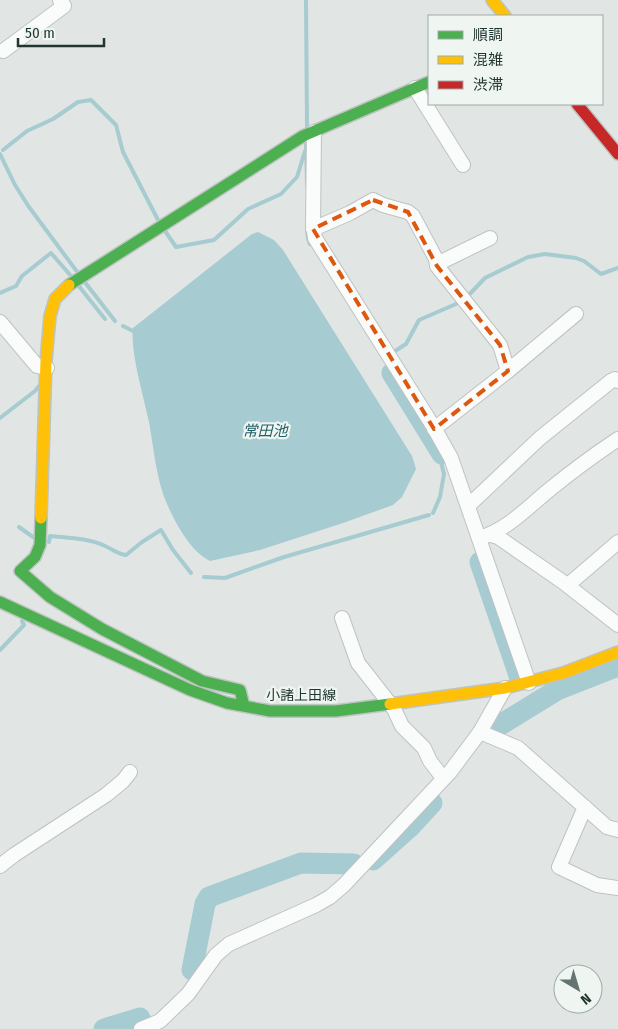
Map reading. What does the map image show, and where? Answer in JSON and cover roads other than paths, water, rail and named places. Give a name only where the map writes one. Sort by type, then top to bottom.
[{"type":"main road","points":[[492,0],[504,15]]},
{"type":"main road","points":[[244,706],[240,690],[202,681],[102,629],[50,597],[20,572],[35,557],[40,545],[51,309],[56,297],[70,283],[309,134],[428,82]]},
{"type":"main road","points":[[578,105],[618,154]]},
{"type":"main road","name":"小諸上田線","points":[[0,602],[190,690],[227,703],[282,712],[336,710],[505,688],[563,673],[618,652]]},
{"type":"street","points":[[3,51],[64,6],[60,0]]},
{"type":"street","points":[[415,88],[463,165]]},
{"type":"street","points":[[309,134],[314,230],[318,242],[454,464],[468,506],[485,536],[529,683]]},
{"type":"street","points":[[314,230],[350,214],[370,201],[375,200],[383,205],[408,212],[413,216],[437,264],[500,345],[508,371]]},
{"type":"street","points":[[437,264],[490,238]]},
{"type":"street","points":[[434,429],[576,314]]},
{"type":"street","points":[[0,322],[37,366],[47,368]]},
{"type":"street","points":[[468,506],[540,438],[611,380],[615,379],[618,381]]},
{"type":"street","points":[[485,536],[504,527],[618,439]]},
{"type":"street","points":[[485,536],[498,537],[568,585],[618,625]]},
{"type":"street","points":[[568,585],[618,542]]},
{"type":"street","points":[[342,618],[357,662],[390,704],[402,726],[424,748],[430,762],[443,778]]},
{"type":"street","points":[[141,1029],[160,1021],[188,994],[216,955],[229,944],[316,905],[344,885],[443,778],[480,732],[505,688]]},
{"type":"street","points":[[480,732],[518,748],[607,826],[618,830]]},
{"type":"street","points":[[0,866],[106,795],[123,781],[130,772]]},
{"type":"street","points":[[585,806],[559,867],[597,885],[618,888]]},
{"type":"water","name":"常田池","points":[[258,232],[274,240],[283,250],[412,456],[416,469],[402,497],[393,505],[260,550],[210,561],[196,551],[184,536],[163,494],[135,362],[133,328],[252,234]]},
{"type":"waterway","points":[[306,0],[307,127]]},
{"type":"waterway","points":[[3,150],[27,131],[53,119],[78,102],[91,100],[116,125],[123,152],[159,222]]},
{"type":"waterway","points":[[306,141],[307,184]]},
{"type":"waterway","points":[[165,231],[176,247],[214,240],[248,209],[281,194],[297,177],[305,151]]},
{"type":"waterway","points":[[0,154],[15,185],[29,207],[78,273]]},
{"type":"waterway","points":[[307,229],[310,244]]},
{"type":"waterway","points":[[0,293],[16,286],[22,276],[51,253],[71,276]]},
{"type":"waterway","points":[[395,351],[406,344],[419,320],[463,301],[485,278],[528,257],[545,254],[576,258],[584,261],[601,274],[618,268]]},
{"type":"waterway","points":[[84,281],[115,321]]},
{"type":"waterway","points":[[78,285],[105,319]]},
{"type":"waterway","points":[[123,326],[133,331]]},
{"type":"waterway","points":[[392,373],[442,454]]},
{"type":"waterway","points":[[0,418],[39,386]]},
{"type":"waterway","points":[[433,513],[440,497],[444,474],[437,446]]},
{"type":"waterway","points":[[204,577],[225,578],[284,557],[429,515]]},
{"type":"waterway","points":[[19,527],[33,537]]},
{"type":"waterway","points":[[49,542],[50,536],[85,540],[99,543],[126,555],[161,530],[173,550],[191,573]]},
{"type":"waterway","points":[[480,562],[520,678]]},
{"type":"waterway","points":[[0,650],[24,625],[22,621]]},
{"type":"waterway","points":[[500,725],[557,690],[618,666]]},
{"type":"waterway","points":[[373,860],[411,826],[432,803]]},
{"type":"waterway","points":[[192,970],[205,904],[209,897],[301,863],[354,864]]},
{"type":"waterway","points":[[104,1029],[140,1018]]}]
